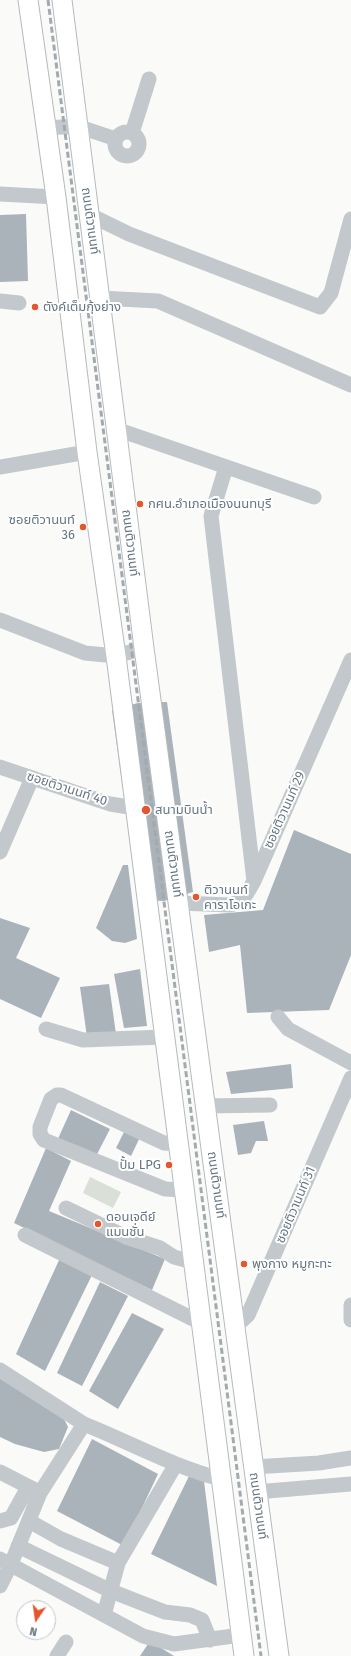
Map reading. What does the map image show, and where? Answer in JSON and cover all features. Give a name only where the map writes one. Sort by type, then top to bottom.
[{"type":"main road","points":[[28,0],[56,197],[87,452],[116,656],[244,1656]]},
{"type":"main road","name":"ถนนติวานนท์","points":[[62,0],[144,648],[279,1656]]},
{"type":"street","points":[[132,133],[148,79]]},
{"type":"street","points":[[46,128],[77,126],[116,139]]},
{"type":"street","points":[[123,133],[132,133],[139,140],[139,145],[135,154],[126,157],[118,153],[115,148],[116,139],[123,133]]},
{"type":"street","points":[[0,194],[56,197]]},
{"type":"street","points":[[90,214],[129,234],[320,307],[331,293],[351,219]]},
{"type":"street","points":[[100,298],[158,301],[351,385]]},
{"type":"street","points":[[0,301],[19,303]]},
{"type":"street","points":[[116,429],[314,497]]},
{"type":"street","points":[[0,467],[87,452]]},
{"type":"street","points":[[226,467],[211,516],[254,881]]},
{"type":"street","points":[[0,620],[85,653],[116,656],[144,648]]},
{"type":"street","name":"ซอยติวานนท์ 29","points":[[178,903],[230,904],[237,903],[244,899],[254,881],[351,660]]},
{"type":"street","name":"ซอยติวานนท์ 40","points":[[0,767],[110,804],[135,808]]},
{"type":"street","points":[[0,852],[32,778]]},
{"type":"street","points":[[278,1017],[288,1028],[351,1063]]},
{"type":"street","points":[[46,1030],[83,1040],[164,1036]]},
{"type":"street","name":"ซอยติวานนท์ 31","points":[[235,1327],[248,1315],[351,1078]]},
{"type":"street","points":[[178,1144],[164,1143],[61,1094],[51,1099],[40,1127],[40,1134],[44,1140],[164,1189],[184,1190]]},
{"type":"street","points":[[206,1106],[270,1105]]},
{"type":"street","points":[[66,1208],[126,1237],[160,1248],[174,1257],[193,1262]]},
{"type":"street","points":[[25,1235],[201,1323]]},
{"type":"street","points":[[351,1305],[351,1320]]},
{"type":"street","points":[[0,1370],[84,1424],[176,1464],[205,1475],[221,1479]]},
{"type":"street","points":[[0,1521],[11,1518],[84,1424]]},
{"type":"street","points":[[253,1467],[319,1463],[351,1458]]},
{"type":"street","points":[[104,1615],[118,1563],[176,1464]]},
{"type":"street","points":[[0,1472],[34,1490]]},
{"type":"street","points":[[256,1492],[351,1484]]},
{"type":"street","points":[[0,1586],[5,1562],[18,1546],[29,1520],[34,1490]]},
{"type":"street","points":[[29,1520],[61,1539],[118,1563]]},
{"type":"street","points":[[18,1546],[111,1591],[165,1612],[190,1615],[202,1620],[210,1640]]},
{"type":"street","points":[[5,1562],[143,1636],[174,1644],[241,1635]]},
{"type":"street","points":[[57,1656],[66,1642]]},
{"type":"shaded area","points":[[90,1177],[121,1192],[113,1208],[83,1193]]},
{"type":"building","points":[[26,214],[28,281],[0,282],[0,215]]},
{"type":"building","name":"สนามบินน้ำ","points":[[167,702],[193,892],[164,901],[138,900],[112,710],[138,703]]},
{"type":"building","points":[[294,830],[351,854],[351,955],[329,1010],[247,1013],[240,945],[209,952],[204,915],[263,910]]},
{"type":"building","points":[[123,865],[128,865],[137,939],[125,943],[112,941],[96,928]]},
{"type":"building","points":[[0,918],[30,928],[16,958],[60,978],[41,1018],[0,999]]},
{"type":"building","points":[[140,969],[147,1026],[124,1028],[114,974]]},
{"type":"building","points":[[109,984],[116,1034],[87,1037],[80,987]]},
{"type":"building","points":[[291,1064],[293,1088],[231,1094],[226,1072]]},
{"type":"building","points":[[71,1110],[110,1129],[94,1160],[57,1141]]},
{"type":"building","points":[[264,1121],[268,1141],[256,1141],[251,1153],[238,1155],[233,1125]]},
{"type":"building","points":[[127,1126],[142,1133],[131,1156],[116,1148]]},
{"type":"building","name":"ดอนเจดีย์ แมนชั่น","points":[[46,1148],[71,1161],[49,1211],[165,1259],[152,1290],[14,1223]]},
{"type":"building","points":[[60,1258],[92,1275],[45,1371],[16,1354]]},
{"type":"building","points":[[100,1282],[128,1296],[82,1386],[57,1373]]},
{"type":"building","points":[[132,1313],[164,1329],[118,1409],[89,1391]]},
{"type":"building","points":[[0,1378],[63,1417],[68,1427],[59,1449],[44,1452],[15,1444],[0,1437]]},
{"type":"building","points":[[92,1439],[158,1474],[124,1546],[57,1511]]},
{"type":"building","points":[[191,1472],[204,1481],[217,1586],[151,1554]]},
{"type":"building","points":[[150,1641],[174,1656],[140,1656]]},
{"type":"railway","points":[[48,0],[261,1656]]},
{"type":"place","name":"ตังค์เต็มกุ้งย่าง","points":[[35,307]]},
{"type":"place","name":"กศน.อำเภอเมืองนนทบุรี","points":[[140,504]]},
{"type":"place","name":"ซอยติวานนท์ 36","points":[[83,527]]},
{"type":"place","name":"สนามบินน้ำ","points":[[146,810]]},
{"type":"place","name":"ติวานนท์ คาราโอเกะ","points":[[196,897]]},
{"type":"place","name":"ปั้ม LPG","points":[[169,1165]]},
{"type":"place","name":"ดอนเจดีย์ แมนชั่น","points":[[98,1224]]},
{"type":"place","name":"พุงกาง หมูกะทะ","points":[[244,1264]]}]
